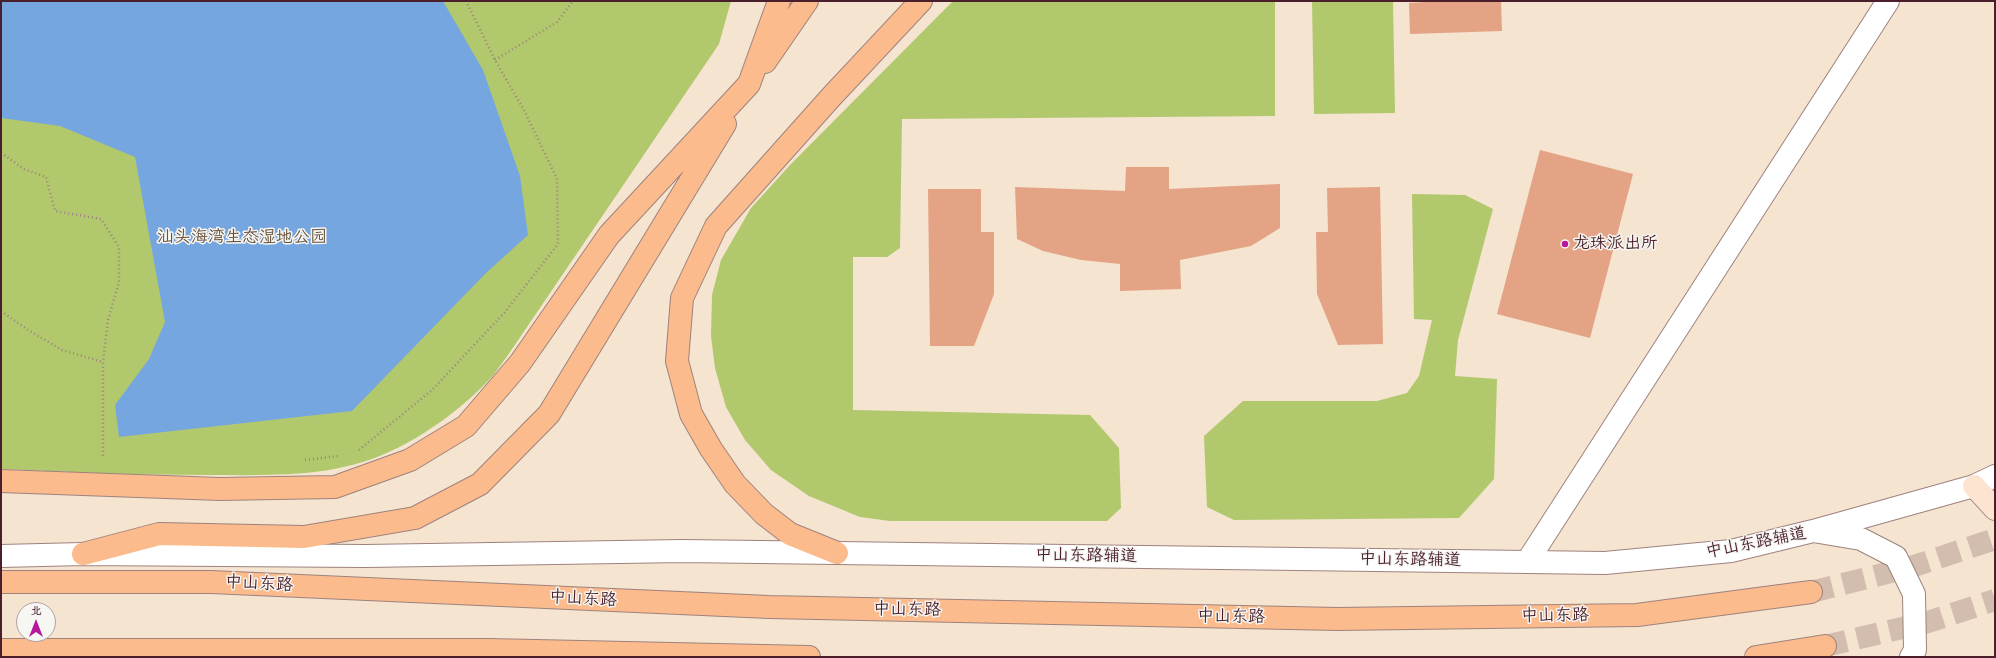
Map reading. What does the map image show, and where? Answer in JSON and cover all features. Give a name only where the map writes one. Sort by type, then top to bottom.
[{"type":"highway","points":[[1,481],[220,489],[335,487],[410,460],[466,426],[520,363],[609,235],[749,84],[779,1]]},
{"type":"highway","points":[[83,554],[159,534],[304,537],[416,518],[480,484],[549,414],[749,84],[808,1]]},
{"type":"highway","points":[[837,553],[790,534],[764,514],[735,484],[711,449],[691,414],[677,361],[682,298],[716,226],[832,96],[921,1]]},
{"type":"highway","name":"中山东路","points":[[1,582],[211,582],[769,607],[1336,619],[1637,615],[1812,592]]},
{"type":"highway","points":[[1756,657],[1825,646]]},
{"type":"highway","points":[[1,650],[490,650],[809,657]]},
{"type":"main road","points":[[1974,486],[1995,509]]},
{"type":"street","points":[[1527,562],[1888,1]]},
{"type":"street","name":"中山东路辅道","points":[[1,556],[83,554],[365,556],[683,551],[1605,563],[1731,551],[1813,531],[1974,486],[1995,476]]},
{"type":"street","points":[[1813,531],[1861,539],[1896,557],[1914,594],[1915,650],[1911,657]]},
{"type":"path","points":[[352,455],[432,390],[505,312],[558,244],[557,179],[525,112],[495,60],[466,1]]},
{"type":"path","points":[[495,60],[557,22],[573,1]]},
{"type":"path","points":[[1,153],[24,169],[46,177],[55,211],[101,219],[119,247],[119,282],[108,320],[103,362],[103,462]]},
{"type":"path","points":[[1,311],[28,330],[62,350],[103,362]]},
{"type":"path","points":[[297,460],[344,456]]},
{"type":"green space","name":"汕头海湾生态湿地公园","points":[[1,1],[731,1],[719,44],[508,355],[487,382],[458,408],[442,421],[407,443],[389,452],[352,465],[317,472],[243,475],[181,475],[1,469]]},
{"type":"green space","points":[[953,1],[1275,1],[1275,116],[902,119],[900,248],[887,257],[853,257],[853,410],[1090,415],[1119,448],[1121,508],[1107,521],[890,521],[860,517],[809,496],[771,470],[745,440],[726,407],[715,368],[711,336],[712,295],[721,260],[751,208],[790,165]]},
{"type":"green space","points":[[1312,1],[1393,1],[1395,113],[1314,114]]},
{"type":"green space","points":[[1412,194],[1465,195],[1493,209],[1458,340],[1455,376],[1497,379],[1494,479],[1459,518],[1234,520],[1207,507],[1204,436],[1243,401],[1377,401],[1407,393],[1419,376],[1432,320],[1414,319]]},
{"type":"water","points":[[1,1],[443,1],[483,70],[520,176],[528,235],[486,273],[352,411],[119,437],[115,405],[149,359],[165,322],[135,157],[60,126],[1,118]]},
{"type":"building","points":[[1441,1],[1501,1],[1502,31],[1410,34],[1409,3]]},
{"type":"building","name":"龙珠派出所","points":[[1540,150],[1633,174],[1590,338],[1497,314]]},
{"type":"building","points":[[1126,167],[1169,167],[1169,189],[1280,184],[1280,228],[1251,246],[1180,260],[1181,289],[1120,291],[1120,264],[1081,260],[1043,251],[1017,239],[1015,187],[1125,191]]},
{"type":"building","points":[[1380,187],[1383,344],[1338,345],[1317,294],[1316,232],[1328,232],[1327,188]]},
{"type":"building","points":[[928,189],[981,189],[981,232],[994,232],[994,294],[974,346],[930,346]]},
{"type":"tunnel","points":[[1811,592],[1911,567],[1995,539]]},
{"type":"tunnel","points":[[1825,646],[1928,622],[1995,600]]},
{"type":"place","name":"龙珠派出所","points":[[1565,244]]}]
